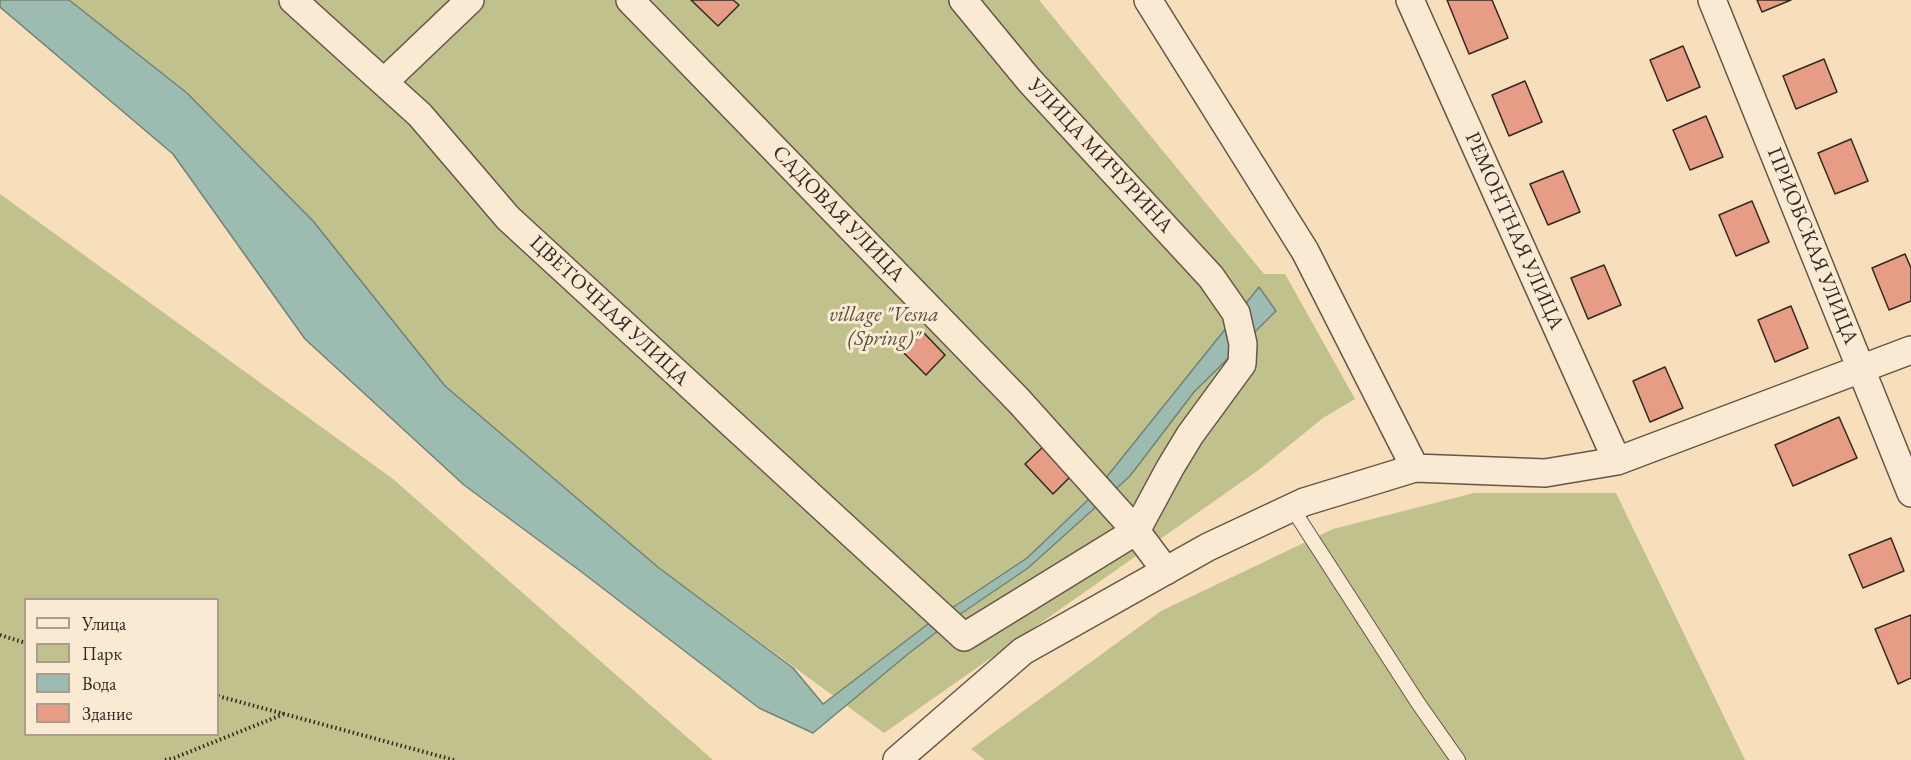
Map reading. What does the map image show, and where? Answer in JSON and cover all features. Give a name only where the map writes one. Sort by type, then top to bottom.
[{"type":"street","name":"ЦВЕТОЧНАЯ УЛИЦА","points":[[293,0],[420,115],[508,218],[964,637],[1136,531]]},
{"type":"street","points":[[384,82],[470,0]]},
{"type":"street","name":"САДОВАЯ УЛИЦА","points":[[630,0],[1019,401],[1136,531],[1166,571]]},
{"type":"street","name":"УЛИЦА МИЧУРИНА","points":[[963,0],[1029,80],[1211,278],[1236,313],[1243,344],[1242,364],[1185,444],[1155,493],[1136,531]]},
{"type":"street","points":[[1148,0],[1305,251],[1415,468]]},
{"type":"street","name":"РЕМОНТНАЯ УЛИЦА","points":[[1410,0],[1617,461]]},
{"type":"street","name":"ПРИОБСКАЯ УЛИЦА","points":[[1712,0],[1911,493]]},
{"type":"street","points":[[897,760],[1023,651],[1208,547],[1304,502],[1415,468],[1545,473],[1617,461],[1911,350]]},
{"type":"lane","points":[[1292,508],[1418,703],[1458,760]]},
{"type":"path","points":[[0,635],[24,642]]},
{"type":"path","points":[[219,696],[454,760]]},
{"type":"path","points":[[165,760],[285,714]]},
{"type":"green space","name":"village \"Vesna (Spring)\"","points":[[69,0],[1039,0],[1264,274],[1285,274],[1355,399],[1323,418],[1260,469],[884,733],[659,568],[445,386],[313,221],[187,93]]},
{"type":"green space","points":[[0,194],[393,479],[713,760],[0,760]]},
{"type":"green space","points":[[1474,493],[1616,493],[1745,760],[985,760],[971,749],[1161,611],[1333,529]]},
{"type":"water","points":[[0,0],[69,0],[187,93],[313,221],[445,386],[659,568],[793,668],[823,704],[928,624],[1027,558],[1089,499],[1259,287],[1276,311],[1194,392],[1130,476],[1028,568],[956,617],[813,733],[759,708],[464,485],[305,339],[173,154],[0,7]]},
{"type":"building","points":[[691,0],[733,0],[739,5],[718,26]]},
{"type":"building","points":[[1447,0],[1492,0],[1508,38],[1469,54]]},
{"type":"building","points":[[1757,0],[1791,0],[1762,12]]},
{"type":"building","points":[[1683,46],[1700,87],[1667,101],[1650,60]]},
{"type":"building","points":[[1824,59],[1837,92],[1796,109],[1783,76]]},
{"type":"building","points":[[1525,81],[1542,122],[1509,136],[1492,95]]},
{"type":"building","points":[[1706,116],[1723,157],[1690,170],[1673,130]]},
{"type":"building","points":[[1851,139],[1868,181],[1835,194],[1818,153]]},
{"type":"building","points":[[1563,171],[1580,212],[1548,225],[1530,184]]},
{"type":"building","points":[[1752,201],[1769,242],[1736,256],[1719,215]]},
{"type":"building","points":[[1905,254],[1911,268],[1911,301],[1889,310],[1872,268]]},
{"type":"building","points":[[1604,265],[1621,305],[1588,319],[1571,278]]},
{"type":"building","points":[[1791,306],[1808,348],[1775,362],[1758,320]]},
{"type":"building","points":[[923,332],[945,355],[926,375],[903,352]]},
{"type":"building","points":[[1665,367],[1683,408],[1650,422],[1633,381]]},
{"type":"building","points":[[1839,417],[1857,458],[1793,486],[1775,445]]},
{"type":"building","points":[[1046,444],[1074,473],[1053,494],[1025,464]]},
{"type":"building","points":[[1891,538],[1904,571],[1863,588],[1849,555]]},
{"type":"building","points":[[1911,615],[1911,678],[1898,684],[1875,629]]}]
